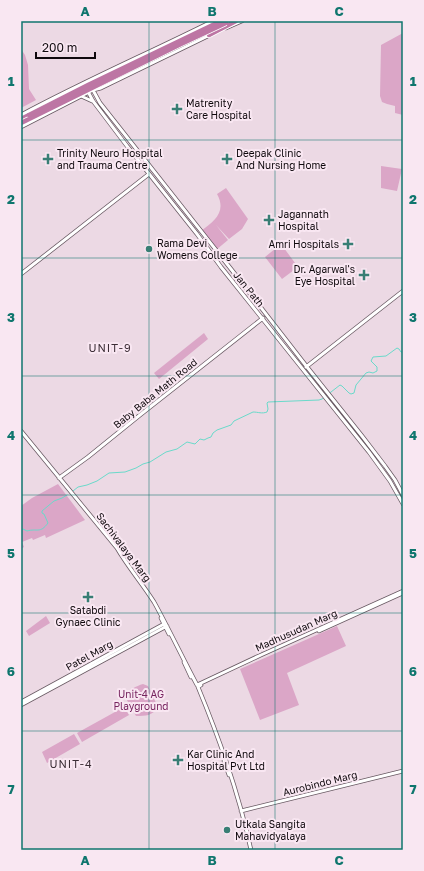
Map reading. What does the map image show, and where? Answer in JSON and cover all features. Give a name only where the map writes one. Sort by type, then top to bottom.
[{"type":"highway","points":[[21,119],[221,21]]},
{"type":"highway","points":[[209,36],[236,21]]},
{"type":"highway","points":[[21,123],[228,22]]},
{"type":"street","points":[[21,115],[56,96],[84,84],[213,21]]},
{"type":"street","points":[[21,127],[93,90],[101,88],[242,21]]},
{"type":"street","name":"Jan Path","points":[[88,81],[97,99],[226,262],[305,368],[322,394],[381,468],[396,490],[403,504]]},
{"type":"street","name":"Jan Path","points":[[84,84],[93,102],[197,234],[221,267],[262,318],[330,396],[385,466],[403,495]]},
{"type":"street","points":[[97,99],[101,88]]},
{"type":"street","points":[[81,96],[93,102]]},
{"type":"street","points":[[21,274],[149,174]]},
{"type":"street","points":[[305,368],[403,291]]},
{"type":"street","name":"Baby Baba Math Road","points":[[58,478],[88,457],[262,318]]},
{"type":"street","name":"Sachivalaya Marg","points":[[21,432],[133,572],[166,625],[196,686],[229,768],[250,850]]},
{"type":"street","name":"Madhusudan Marg","points":[[196,686],[261,655],[403,592]]},
{"type":"street","name":"Patel Marg","points":[[21,702],[166,625]]},
{"type":"street","name":"Patel Marg","points":[[21,706],[166,625]]},
{"type":"street","name":"Sachivalaya Marg","points":[[196,686],[224,758],[250,850]]},
{"type":"street","name":"Aurobindo Marg","points":[[241,811],[403,771]]},
{"type":"green space","points":[[403,33],[403,115],[395,113],[395,106],[382,102],[380,96],[381,45]]},
{"type":"green space","points":[[21,49],[25,55],[28,65],[29,89],[36,100],[21,108]]},
{"type":"green space","points":[[381,166],[402,169],[397,191],[381,188]]},
{"type":"green space","points":[[226,188],[248,219],[242,229],[229,239],[216,225],[228,240],[216,250],[201,231],[218,216],[221,206],[217,194]]},
{"type":"green space","points":[[281,244],[298,267],[282,279],[265,257]]},
{"type":"green space","points":[[204,333],[208,339],[159,379],[154,373]]},
{"type":"green space","points":[[58,484],[85,520],[46,538],[45,535],[33,540],[32,538],[22,542],[24,547],[21,549],[21,506],[32,498]]},
{"type":"green space","points":[[46,616],[50,623],[29,636],[26,631]]},
{"type":"green space","points":[[337,626],[346,646],[287,673],[299,705],[260,720],[240,669]]},
{"type":"green space","name":"Unit-4 AG Playground","points":[[143,684],[148,686],[158,707],[148,715],[136,716],[125,696],[133,688]]},
{"type":"green space","points":[[124,707],[129,715],[82,742],[77,733]]},
{"type":"green space","points":[[74,734],[80,744],[47,763],[42,752]]},
{"type":"waterway","points":[[73,491],[78,487],[97,481],[109,473],[125,472],[150,462],[166,452],[177,449],[187,442],[195,444],[200,439],[204,440],[211,437],[217,430],[231,425],[234,421],[253,412],[267,412],[268,402],[319,400],[340,385],[349,393],[354,393],[356,385],[366,373],[373,373],[377,371],[377,367],[371,361],[373,357],[386,356],[397,348],[403,352]]},
{"type":"waterway","points":[[21,530],[40,530],[43,528],[48,523],[42,511],[54,501],[67,495]]},
{"type":"place","name":"Matrenity Care Hospital","points":[[177,109]]},
{"type":"place","name":"Trinity Neuro Hospital and Trauma Centre","points":[[48,159]]},
{"type":"place","name":"Deepak Clinic And Nursing Home","points":[[227,159]]},
{"type":"place","name":"Jagannath Hospital","points":[[269,220]]},
{"type":"place","name":"Amri Hospitals","points":[[348,244]]},
{"type":"place","name":"Rama Devi Womens College","points":[[149,249]]},
{"type":"place","name":"Dr. Agarwal's Eye Hospital","points":[[364,275]]},
{"type":"place","name":"Satabdi Gynaec Clinic","points":[[88,597]]},
{"type":"place","name":"Kar Clinic And Hospital Pvt Ltd","points":[[178,760]]},
{"type":"place","name":"Utkala Sangita Mahavidyalaya","points":[[227,830]]},
{"type":"district","name":"UNIT-9","points":[[110,348]]},
{"type":"district","name":"UNIT-4","points":[[71,764]]}]
